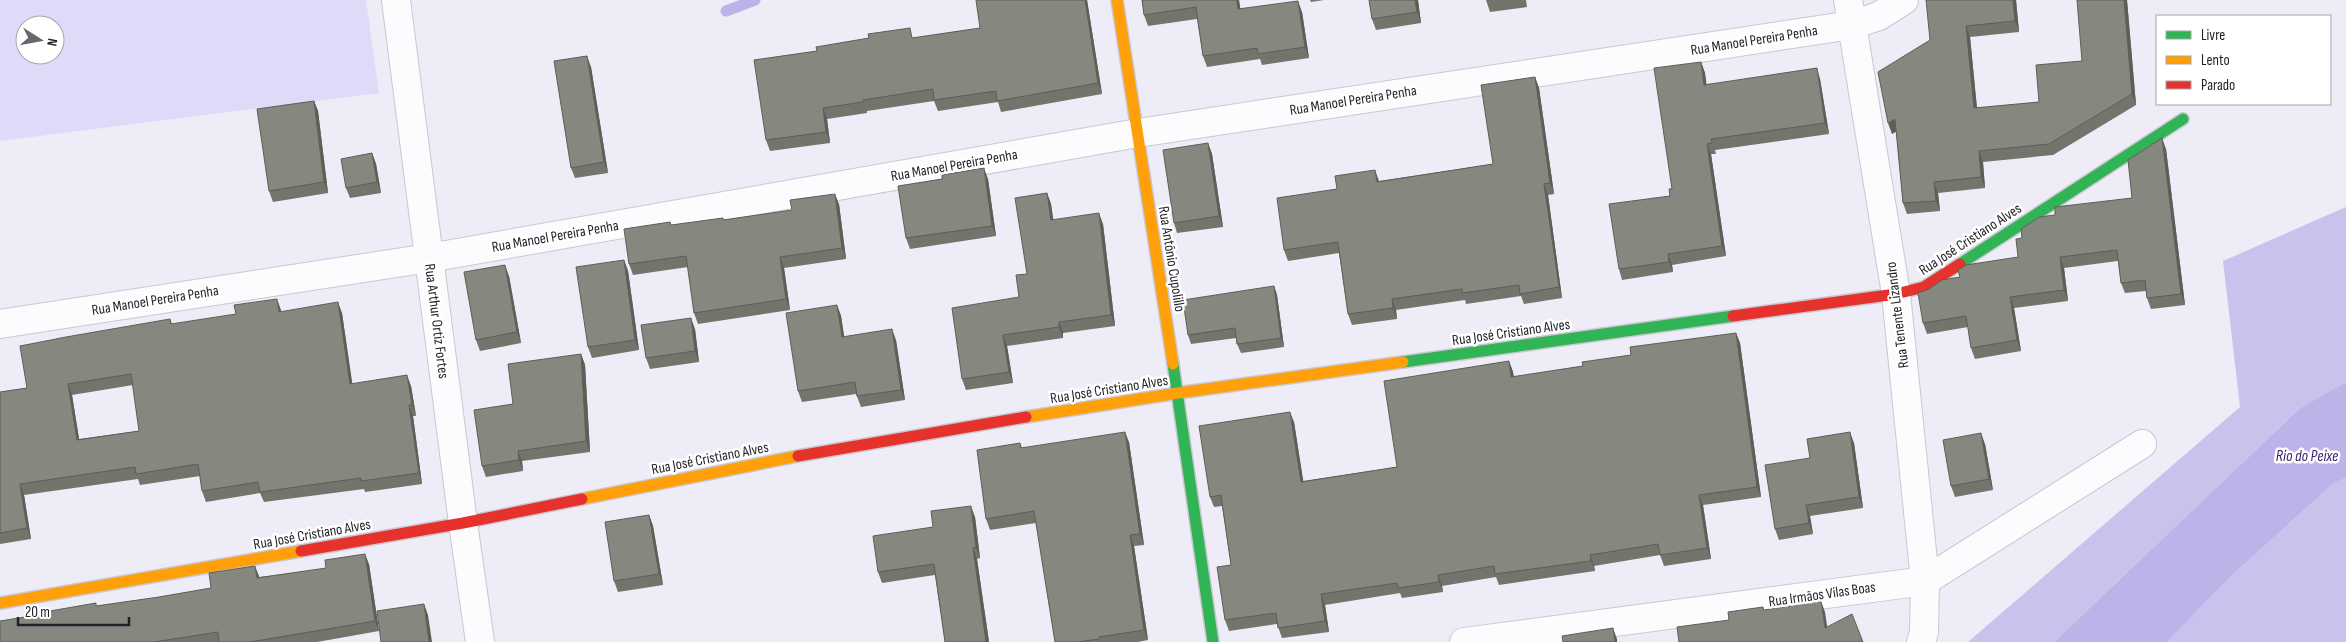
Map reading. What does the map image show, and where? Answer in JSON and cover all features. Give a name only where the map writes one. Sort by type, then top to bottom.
[{"type":"street","name":"Rua Arthur Ortiz Fortes","points":[[396,0],[480,642]]},
{"type":"street","name":"Rua Antônio Cupolillo","points":[[1117,0],[1178,393],[1213,642]]},
{"type":"street","name":"Rua Manoel Pereira Penha","points":[[0,324],[429,258],[1138,133],[1850,13],[1879,16],[1904,0]]},
{"type":"street","name":"Rua Tenente Lizandro","points":[[1850,13],[1896,294],[1925,581],[1923,637]]},
{"type":"street","name":"Rua José Cristiano Alves","points":[[0,603],[463,523],[840,447],[1178,393],[1896,294],[1924,287],[2183,119]]},
{"type":"street","name":"Rua Irmãos Vilas Boas","points":[[1464,642],[1925,581],[2142,444]]},
{"type":"shaded area","points":[[0,0],[366,0],[379,93],[0,141]]},
{"type":"shaded area","points":[[2346,207],[2346,382],[2300,408],[2054,642],[1968,642],[2240,407],[2223,261]]},
{"type":"shaded area","points":[[2346,478],[2346,642],[2167,642],[2231,576],[2334,483]]},
{"type":"water","name":"Rio do Peixe","points":[[2346,382],[2346,478],[2334,483],[2231,576],[2167,642],[2054,642],[2300,408]]},
{"type":"building","points":[[976,0],[1085,0],[1098,83],[997,101],[996,91],[934,100],[933,89],[863,100],[863,102],[823,108],[826,132],[766,140],[754,60],[817,51],[816,47],[869,38],[868,34],[910,28],[912,38],[980,28]]},
{"type":"building","points":[[1142,0],[1237,0],[1238,9],[1298,1],[1305,47],[1258,54],[1257,48],[1203,56],[1196,7],[1144,15]]},
{"type":"building","points":[[1369,0],[1415,0],[1417,12],[1372,19]]},
{"type":"building","points":[[1926,0],[2013,0],[2015,21],[1966,26],[1974,108],[2039,102],[2036,65],[2082,61],[2077,0],[2124,0],[2132,94],[2049,144],[1979,151],[1981,177],[1934,182],[1936,201],[1903,203],[1895,119],[1888,123],[1878,72],[1930,40]]},
{"type":"building","points":[[587,56],[604,162],[571,168],[554,61]]},
{"type":"building","points":[[1701,62],[1704,85],[1817,68],[1825,123],[1711,139],[1712,143],[1707,144],[1722,246],[1668,254],[1669,262],[1619,269],[1609,204],[1670,196],[1669,189],[1672,189],[1654,68]]},
{"type":"building","points":[[1535,77],[1550,183],[1544,184],[1559,287],[1520,294],[1519,285],[1462,293],[1462,289],[1392,299],[1393,308],[1348,314],[1338,242],[1284,250],[1277,198],[1337,189],[1335,176],[1375,170],[1377,182],[1493,164],[1481,85]]},
{"type":"building","points":[[314,101],[324,182],[269,191],[257,109]]},
{"type":"building","points":[[2162,138],[2181,294],[2147,298],[2145,280],[2121,283],[2117,250],[2060,257],[2064,290],[2010,297],[2017,340],[1971,348],[1966,316],[1923,323],[1918,293],[1929,289],[1942,280],[1960,277],[1958,270],[1966,265],[2018,257],[2016,239],[2022,238],[2021,229],[2039,217],[2055,215],[2055,207],[2132,198],[2128,160]]},
{"type":"building","points":[[1208,143],[1219,216],[1174,223],[1163,150]]},
{"type":"building","points":[[372,153],[377,182],[346,188],[341,159]]},
{"type":"building","points":[[984,168],[992,226],[906,238],[898,186],[942,179],[942,175]]},
{"type":"building","points":[[1047,193],[1051,220],[1099,213],[1111,315],[1059,322],[1059,327],[1003,335],[1009,372],[962,379],[952,308],[1019,297],[1016,275],[1027,274],[1015,198]]},
{"type":"building","points":[[835,194],[842,248],[780,257],[786,299],[694,313],[686,256],[629,264],[624,229],[670,222],[671,225],[723,218],[723,220],[792,210],[790,200]]},
{"type":"building","points":[[624,260],[635,340],[588,347],[576,267]]},
{"type":"building","points":[[505,265],[517,332],[476,340],[464,272]]},
{"type":"building","points":[[1274,286],[1281,338],[1237,344],[1235,328],[1188,335],[1183,300]]},
{"type":"building","points":[[277,299],[279,312],[338,302],[350,384],[407,375],[412,405],[409,405],[419,473],[361,481],[361,478],[260,492],[258,482],[202,491],[198,464],[136,474],[135,467],[20,484],[27,528],[0,533],[0,392],[27,388],[20,346],[170,319],[171,324],[236,314],[234,305]],"holes":[[[131,374],[139,431],[77,440],[68,384]]]},
{"type":"building","points":[[837,305],[842,337],[892,329],[901,390],[857,396],[855,382],[798,391],[786,313]]},
{"type":"building","points":[[691,318],[695,351],[646,358],[641,325]]},
{"type":"building","points":[[1736,333],[1757,487],[1699,495],[1707,548],[1660,555],[1658,544],[1590,555],[1591,561],[1495,574],[1494,566],[1438,575],[1439,582],[1398,588],[1397,583],[1321,594],[1325,621],[1278,628],[1276,613],[1225,620],[1217,567],[1231,565],[1221,495],[1210,497],[1199,426],[1290,412],[1301,482],[1397,467],[1384,381],[1509,361],[1511,377],[1583,366],[1582,362],[1631,355],[1630,347]]},
{"type":"building","points":[[581,354],[586,441],[518,451],[519,460],[482,466],[474,410],[513,404],[508,364]]},
{"type":"building","points":[[1125,432],[1140,534],[1130,535],[1144,630],[1077,642],[1055,642],[1034,511],[986,519],[977,450],[1020,443],[1021,448]]},
{"type":"building","points":[[1850,432],[1859,497],[1806,505],[1809,523],[1775,529],[1765,465],[1810,458],[1807,439]]},
{"type":"building","points":[[1981,433],[1989,479],[1951,486],[1943,440]]},
{"type":"building","points":[[971,506],[976,547],[973,548],[986,642],[945,642],[934,564],[878,572],[873,536],[933,527],[931,511]]},
{"type":"building","points":[[649,515],[659,574],[614,581],[605,522]]},
{"type":"building","points":[[365,554],[375,621],[250,642],[219,642],[218,632],[154,642],[0,642],[0,621],[96,603],[96,606],[211,588],[209,573],[255,566],[257,578],[326,568],[325,560]]},
{"type":"building","points":[[1821,601],[1825,628],[1852,614],[1863,642],[1679,642],[1677,627],[1729,620],[1728,612],[1763,607],[1764,610]]},
{"type":"building","points":[[424,604],[429,642],[381,642],[377,611]]},
{"type":"building","points":[[1613,628],[1615,642],[1563,642],[1562,636]]},
{"type":"waterway","points":[[726,11],[755,0]]},
{"type":"traffic: fast","points":[[1960,264],[2183,119]]},
{"type":"traffic: fast","points":[[1403,362],[1733,316]]},
{"type":"traffic: fast","points":[[1173,364],[1213,642]]},
{"type":"traffic: slow","points":[[1117,0],[1173,364]]},
{"type":"traffic: slow","points":[[1026,417],[1178,393],[1403,362]]},
{"type":"traffic: slow","points":[[582,499],[798,456]]},
{"type":"traffic: slow","points":[[0,603],[301,551]]},
{"type":"traffic: jam","points":[[1733,316],[1896,294],[1924,287],[1960,264]]},
{"type":"traffic: jam","points":[[798,456],[1026,417]]},
{"type":"traffic: jam","points":[[301,551],[463,523],[582,499]]}]
